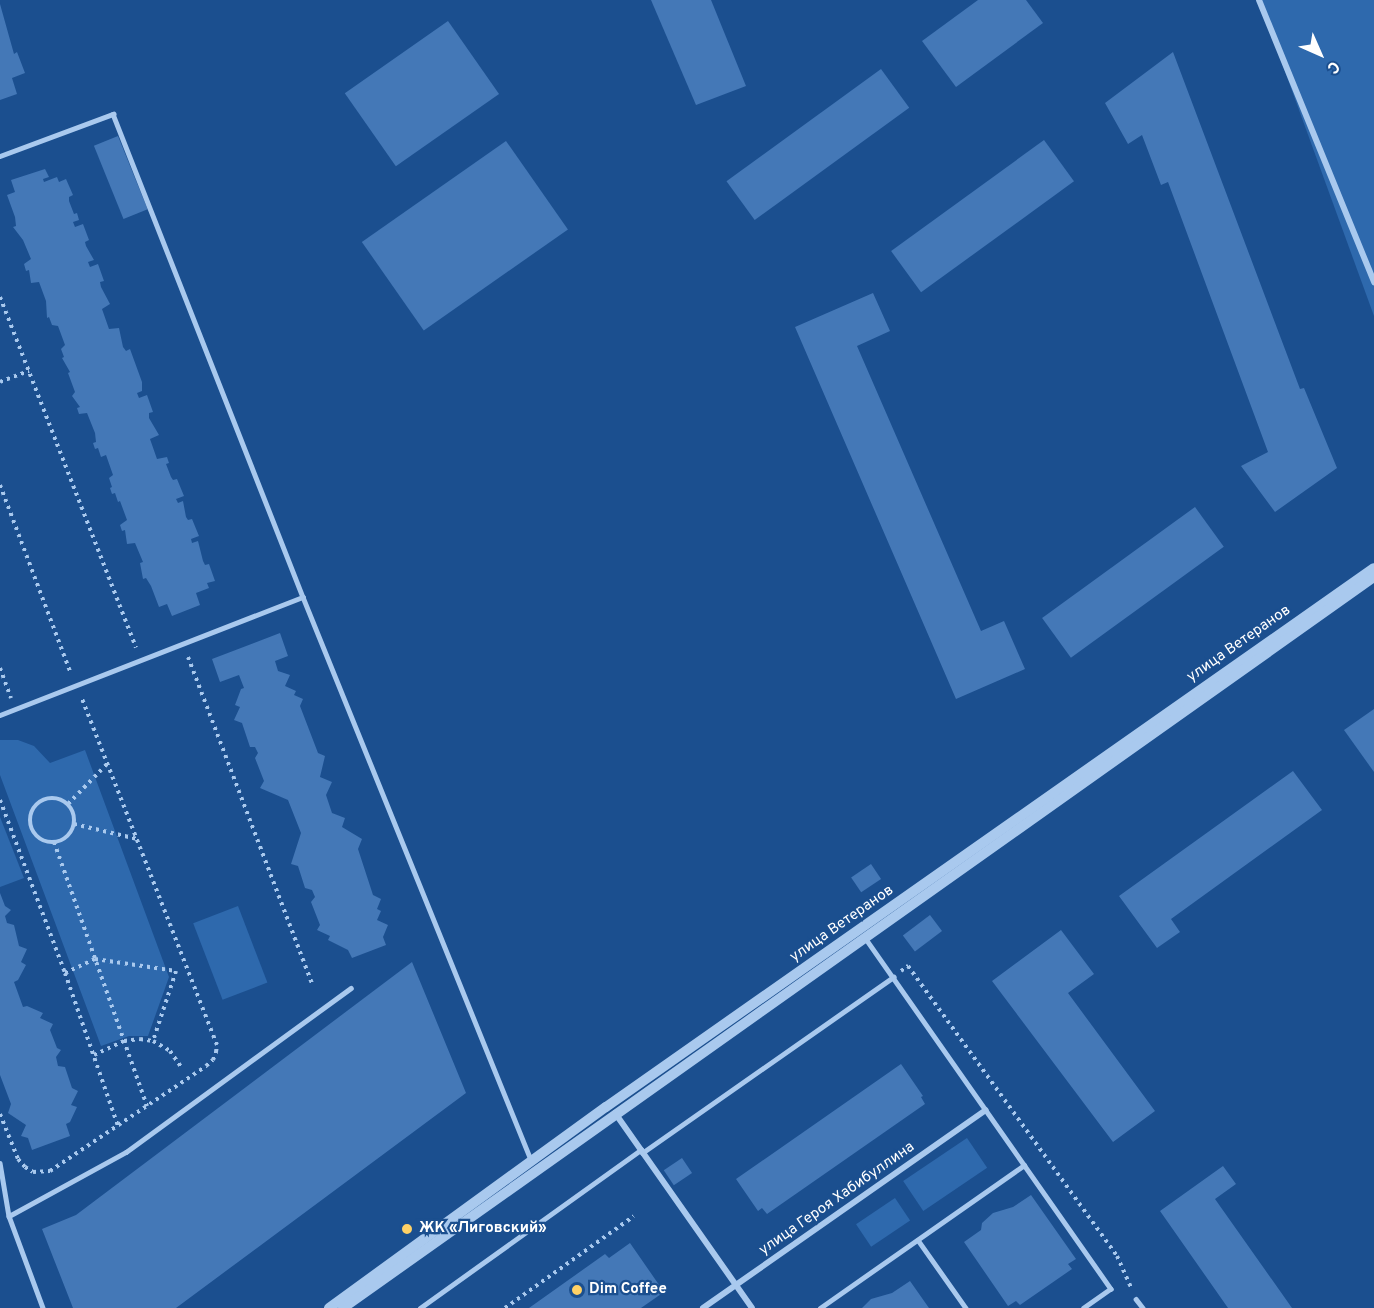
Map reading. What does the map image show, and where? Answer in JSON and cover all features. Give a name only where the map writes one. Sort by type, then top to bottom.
[{"type":"street","points":[[1259,0],[1374,282]]},
{"type":"street","name":"улица Ветеранов","points":[[344,1308],[862,933],[1374,568]]},
{"type":"street","name":"улица Ветеранов","points":[[329,1308],[531,1161],[1374,577]]},
{"type":"street","name":"улица Героя Хабибуллина","points":[[703,1308],[986,1110]]},
{"type":"street","points":[[615,1113],[752,1308]]},
{"type":"lane","points":[[0,156],[113,114],[303,597],[531,1161]]},
{"type":"lane","points":[[0,716],[303,597]]},
{"type":"lane","points":[[862,933],[1111,1289],[1084,1308]]},
{"type":"lane","points":[[420,1308],[893,977]]},
{"type":"lane","points":[[9,1216],[126,1152],[351,988]]},
{"type":"lane","points":[[0,1162],[9,1216],[43,1308]]},
{"type":"lane","points":[[820,1308],[1024,1165]]},
{"type":"lane","points":[[918,1240],[966,1308]]},
{"type":"lane","points":[[1136,1299],[1143,1308]]},
{"type":"path","points":[[0,297],[136,649]]},
{"type":"path","points":[[0,381],[28,371]]},
{"type":"path","points":[[0,484],[71,675]]},
{"type":"path","points":[[188,657],[312,984]]},
{"type":"path","points":[[0,668],[11,698]]},
{"type":"path","points":[[0,1114],[18,1159],[33,1172],[50,1171],[213,1060],[216,1045],[82,698]]},
{"type":"path","points":[[68,804],[107,764]]},
{"type":"path","points":[[48,798],[63,800],[68,804],[74,817],[74,824],[67,836],[54,842],[47,841],[34,833],[29,819],[31,811],[41,800],[48,798]]},
{"type":"path","points":[[0,800],[65,973],[118,1126]]},
{"type":"path","points":[[74,824],[136,839]]},
{"type":"path","points":[[54,842],[147,1106]]},
{"type":"path","points":[[65,973],[94,958],[176,971],[153,1041]]},
{"type":"path","points":[[893,977],[908,966],[1116,1256],[1136,1299]]},
{"type":"path","points":[[94,1055],[123,1041],[140,1039],[153,1041],[170,1052],[182,1067]]},
{"type":"path","points":[[505,1308],[634,1216]]},
{"type":"shaded area","points":[[1259,0],[1374,0],[1374,316]]},
{"type":"shaded area","points":[[0,740],[18,740],[34,746],[50,763],[85,750],[169,977],[148,1036],[129,1036],[101,1046],[0,775]]},
{"type":"shaded area","points":[[0,817],[24,878],[0,887]]},
{"type":"shaded area","points":[[238,906],[267,983],[223,1000],[193,923]]},
{"type":"shaded area","points":[[967,1138],[987,1168],[923,1211],[903,1181]]},
{"type":"shaded area","points":[[895,1198],[910,1220],[871,1247],[856,1224]]},
{"type":"building","points":[[651,0],[711,0],[746,86],[696,105]]},
{"type":"building","points":[[978,0],[1026,0],[1043,23],[956,87],[922,41]]},
{"type":"building","points":[[0,4],[14,54],[17,52],[25,73],[12,78],[17,94],[0,100]]},
{"type":"building","points":[[448,21],[499,94],[396,166],[345,93]]},
{"type":"building","points":[[1173,52],[1300,389],[1304,388],[1337,468],[1275,512],[1241,466],[1268,452],[1168,182],[1161,185],[1142,135],[1128,144],[1105,103]]},
{"type":"building","points":[[881,69],[909,108],[755,220],[726,181]]},
{"type":"building","points":[[118,136],[148,209],[123,219],[94,146]]},
{"type":"building","points":[[1044,140],[1074,181],[921,292],[891,251]]},
{"type":"building","points":[[506,141],[568,229],[424,330],[362,242]]},
{"type":"building","points":[[45,169],[49,177],[43,179],[44,182],[57,177],[59,182],[66,179],[73,195],[69,197],[69,201],[79,220],[73,222],[75,227],[83,224],[89,240],[85,242],[86,246],[94,260],[88,262],[90,267],[98,264],[104,281],[100,282],[101,287],[110,304],[102,309],[109,329],[119,328],[123,347],[126,351],[130,349],[142,382],[142,391],[137,393],[139,398],[147,395],[153,412],[149,413],[149,418],[159,435],[150,439],[157,459],[167,457],[169,463],[166,464],[171,477],[173,480],[177,479],[184,496],[176,499],[178,503],[183,501],[186,517],[188,520],[192,519],[199,536],[191,539],[192,543],[198,541],[203,561],[205,565],[209,564],[215,581],[207,583],[209,588],[196,593],[200,605],[172,616],[167,604],[159,607],[151,586],[146,578],[143,579],[140,563],[143,562],[135,543],[127,544],[125,530],[122,531],[120,525],[127,520],[120,501],[118,502],[115,493],[112,494],[110,488],[112,487],[109,478],[113,475],[106,455],[101,457],[98,448],[95,449],[93,443],[96,442],[95,433],[87,413],[79,414],[77,408],[80,407],[72,396],[75,392],[68,373],[70,372],[62,358],[64,357],[61,349],[65,345],[58,326],[52,325],[49,317],[47,318],[46,301],[39,282],[31,283],[29,270],[26,271],[24,264],[31,259],[23,240],[13,227],[16,226],[15,217],[7,195],[15,192],[11,180]]},
{"type":"building","points":[[873,293],[890,331],[857,346],[981,631],[1004,621],[1025,669],[956,699],[795,327]]},
{"type":"building","points":[[1195,507],[1224,547],[1071,658],[1042,618]]},
{"type":"building","points":[[280,633],[288,656],[275,661],[278,671],[290,675],[285,686],[296,691],[294,695],[303,699],[300,706],[318,753],[325,756],[320,777],[332,782],[326,795],[332,813],[345,818],[342,827],[362,839],[358,849],[373,895],[381,899],[377,909],[381,911],[377,920],[388,925],[383,937],[386,945],[352,958],[348,950],[328,940],[330,936],[317,930],[320,925],[311,902],[315,897],[312,890],[305,888],[298,866],[291,864],[301,833],[288,800],[260,788],[264,781],[255,758],[258,753],[255,747],[250,747],[242,723],[234,720],[240,707],[235,705],[241,689],[244,688],[239,675],[220,682],[212,659]]},
{"type":"building","points":[[1374,709],[1374,772],[1344,730]]},
{"type":"building","points":[[1293,771],[1322,810],[1171,919],[1180,932],[1157,948],[1119,896]]},
{"type":"building","points":[[871,864],[881,879],[861,892],[851,877]]},
{"type":"building","points":[[0,893],[5,906],[11,910],[5,916],[7,923],[14,925],[19,946],[27,949],[21,962],[26,965],[18,980],[14,982],[23,1007],[27,1006],[43,1013],[40,1018],[53,1024],[50,1030],[57,1048],[61,1050],[56,1057],[58,1066],[65,1067],[72,1088],[78,1091],[71,1105],[77,1107],[70,1122],[66,1124],[70,1136],[32,1150],[28,1138],[21,1136],[26,1125],[8,1113],[11,1104],[0,1075]]},
{"type":"building","points":[[930,915],[942,931],[915,951],[903,935]]},
{"type":"building","points":[[1061,930],[1094,974],[1068,993],[1155,1111],[1113,1142],[992,981]]},
{"type":"building","points":[[412,962],[466,1093],[176,1308],[73,1308],[42,1229],[76,1215]]},
{"type":"building","points":[[901,1064],[923,1096],[921,1097],[925,1104],[767,1214],[762,1208],[758,1211],[736,1179]]},
{"type":"building","points":[[682,1158],[692,1173],[674,1185],[664,1170]]},
{"type":"building","points":[[1223,1166],[1236,1184],[1215,1199],[1292,1308],[1228,1308],[1160,1211]]},
{"type":"building","points":[[1031,1195],[1076,1259],[1068,1264],[1072,1269],[1020,1305],[1016,1301],[1008,1306],[964,1242],[981,1230],[982,1223],[993,1213],[1013,1207]]},
{"type":"building","points":[[630,1243],[664,1292],[641,1308],[529,1308],[605,1254],[609,1258]]},
{"type":"building","points":[[910,1281],[929,1308],[862,1308],[871,1299],[892,1293]]},
{"type":"place","name":"ЖК «Лиговский»","points":[[407,1229]]},
{"type":"place","name":"Dim Coffee","points":[[577,1290]]}]
